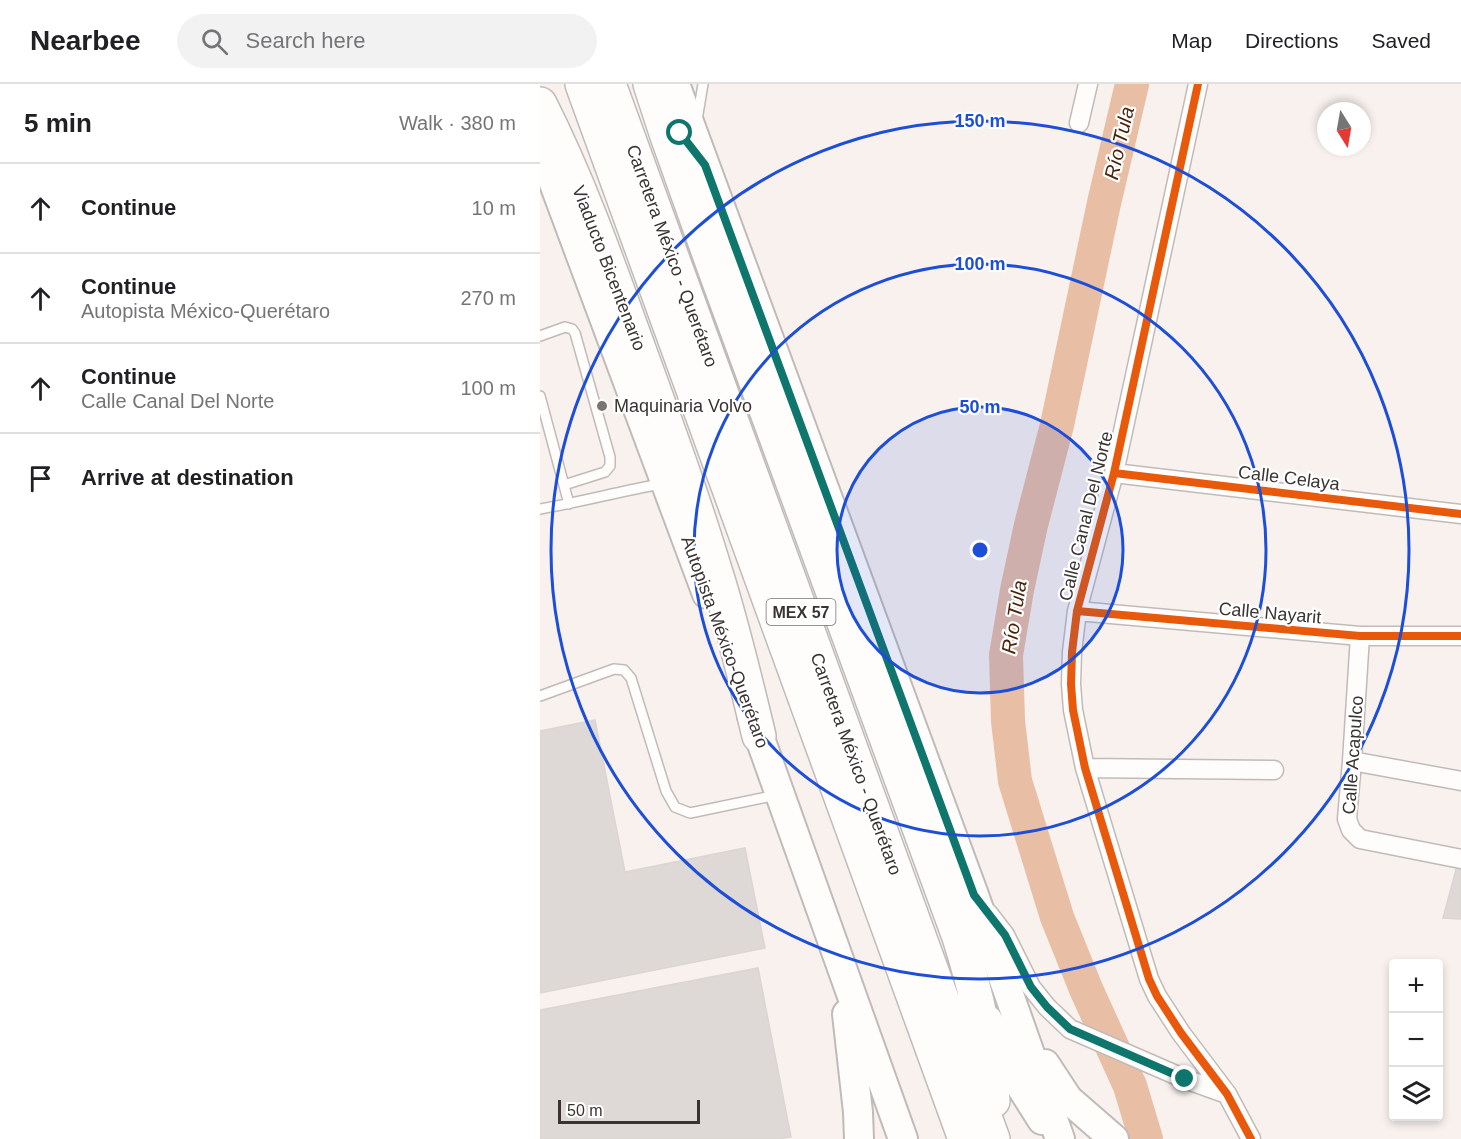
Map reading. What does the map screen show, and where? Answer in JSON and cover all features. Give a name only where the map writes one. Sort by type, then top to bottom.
[{"type":"highway","name":"Carretera México - Querétaro","points":[[582,84],[965,1139]]},
{"type":"highway","name":"Carretera México - Querétaro","points":[[609,84],[993,1139]]},
{"type":"highway","points":[[650,84],[713,265],[951,915],[973,983],[986,1043],[991,1079],[993,1139]]},
{"type":"highway","name":"Viaducto Bicentenario","points":[[540,104],[575,180],[670,435]]},
{"type":"highway","points":[[670,435],[741,585],[778,652],[804,692]]},
{"type":"highway","points":[[670,435],[716,573],[759,736]]},
{"type":"main road","points":[[662,84],[680,133],[705,165]]},
{"type":"main road","points":[[675,84],[974,895],[1060,1139]]},
{"type":"main road","name":"Autopista México-Querétaro","points":[[540,146],[667,483],[903,1139]]},
{"type":"main road","points":[[843,970],[860,1139]]},
{"type":"main road","points":[[973,983],[992,1030],[1018,1082],[1054,1139]]},
{"type":"main road","points":[[1023,1033],[1068,1099],[1112,1138]]},
{"type":"street","points":[[1079,123],[1088,84]]},
{"type":"street","name":"Calle Canal Del Norte","points":[[1198,84],[1114,473],[1077,611],[1071,684],[1073,710],[1085,768],[1149,979],[1180,1033],[1227,1094],[1251,1139]]},
{"type":"street","name":"Calle Celaya","points":[[1114,473],[1461,514]]},
{"type":"street","name":"Calle Nayarit","points":[[1077,611],[1360,636],[1461,636]]},
{"type":"street","name":"Calle Acapulco","points":[[1360,636],[1353,761],[1347,819],[1351,830],[1360,838],[1461,859]]},
{"type":"street","points":[[1353,761],[1461,781]]},
{"type":"street","points":[[1085,768],[1274,770]]},
{"type":"street","points":[[974,895],[1005,935],[1031,987],[1047,1007],[1070,1029],[1185,1079],[1227,1094]]},
{"type":"lane","points":[[695,138],[703,84]]},
{"type":"lane","points":[[540,336],[565,327],[572,329],[575,333],[610,457],[610,466],[604,472],[564,485]]},
{"type":"lane","points":[[540,396],[569,504]]},
{"type":"lane","points":[[540,509],[667,483]]},
{"type":"lane","points":[[540,696],[614,669],[624,670],[631,678],[666,791],[675,807],[690,813],[780,794]]},
{"type":"building","points":[[595,720],[625,872],[745,848],[765,948],[540,993],[540,731]]},
{"type":"building","points":[[1457,866],[1461,867],[1461,919],[1443,918]]},
{"type":"building","points":[[758,968],[791,1137],[779,1139],[540,1139],[540,1010]]},
{"type":"waterway","name":"Río Tula","points":[[1132,84],[1057,425],[1031,525],[1006,655],[1008,721],[1015,781],[1057,917],[1086,989],[1130,1086],[1146,1139]]},
{"type":"cycle path","points":[[1198,84],[1114,473],[1077,611],[1071,684],[1073,710],[1085,768],[1149,979],[1181,1033],[1227,1094],[1251,1139]]},
{"type":"cycle path","points":[[1114,473],[1461,514]]},
{"type":"cycle path","points":[[1077,611],[1360,636],[1461,636]]},
{"type":"place","name":"Maquinaria Volvo","points":[[602,406]]},
{"type":"route","points":[[680,133],[705,165],[974,895],[1005,935],[1031,987],[1047,1007],[1070,1029],[1185,1079]]}]
